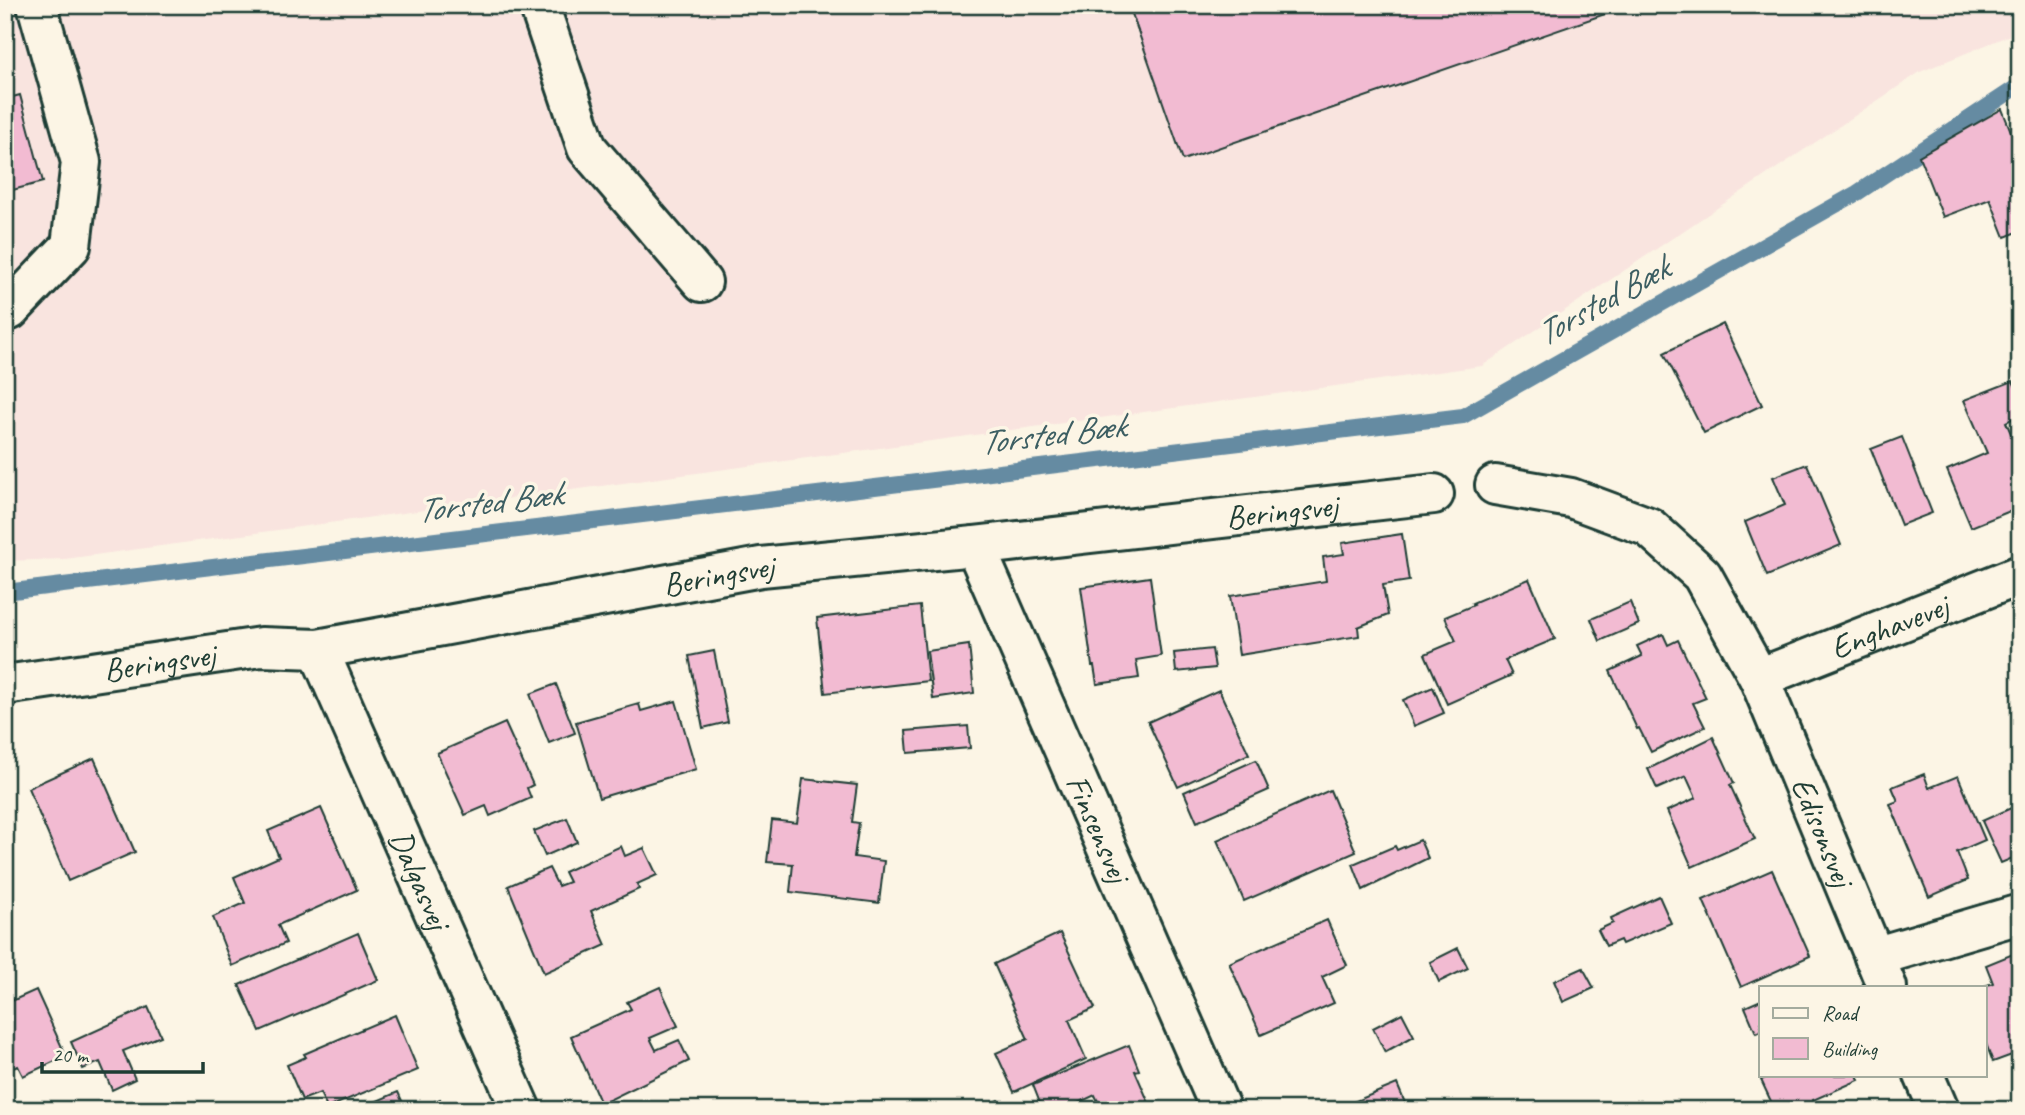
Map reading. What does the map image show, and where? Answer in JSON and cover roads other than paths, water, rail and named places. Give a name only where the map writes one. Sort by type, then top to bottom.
[{"type":"street","points":[[5,311],[10,310],[71,246],[81,162],[37,5]]},
{"type":"street","points":[[538,5],[587,148],[702,282]]},
{"type":"street","points":[[1496,485],[1571,498],[1649,527],[1702,575],[1759,678]]},
{"type":"street","name":"Beringsvej","points":[[5,685],[261,647],[318,649],[761,567],[975,546],[1434,494]]},
{"type":"street","name":"Finsensvej","points":[[975,546],[1221,1110]]},
{"type":"street","name":"Enghavevej","points":[[1759,678],[2020,575]]},
{"type":"street","name":"Dalgasvej","points":[[318,649],[521,1110]]},
{"type":"street","name":"Edisonsvej","points":[[1759,678],[1880,972]]},
{"type":"street","points":[[1880,972],[2020,914]]},
{"type":"street","points":[[1924,1076],[1939,1110]]},
{"type":"waterway","name":"Torsted Bæk","points":[[5,592],[1463,416],[1857,193],[2020,85]]}]
